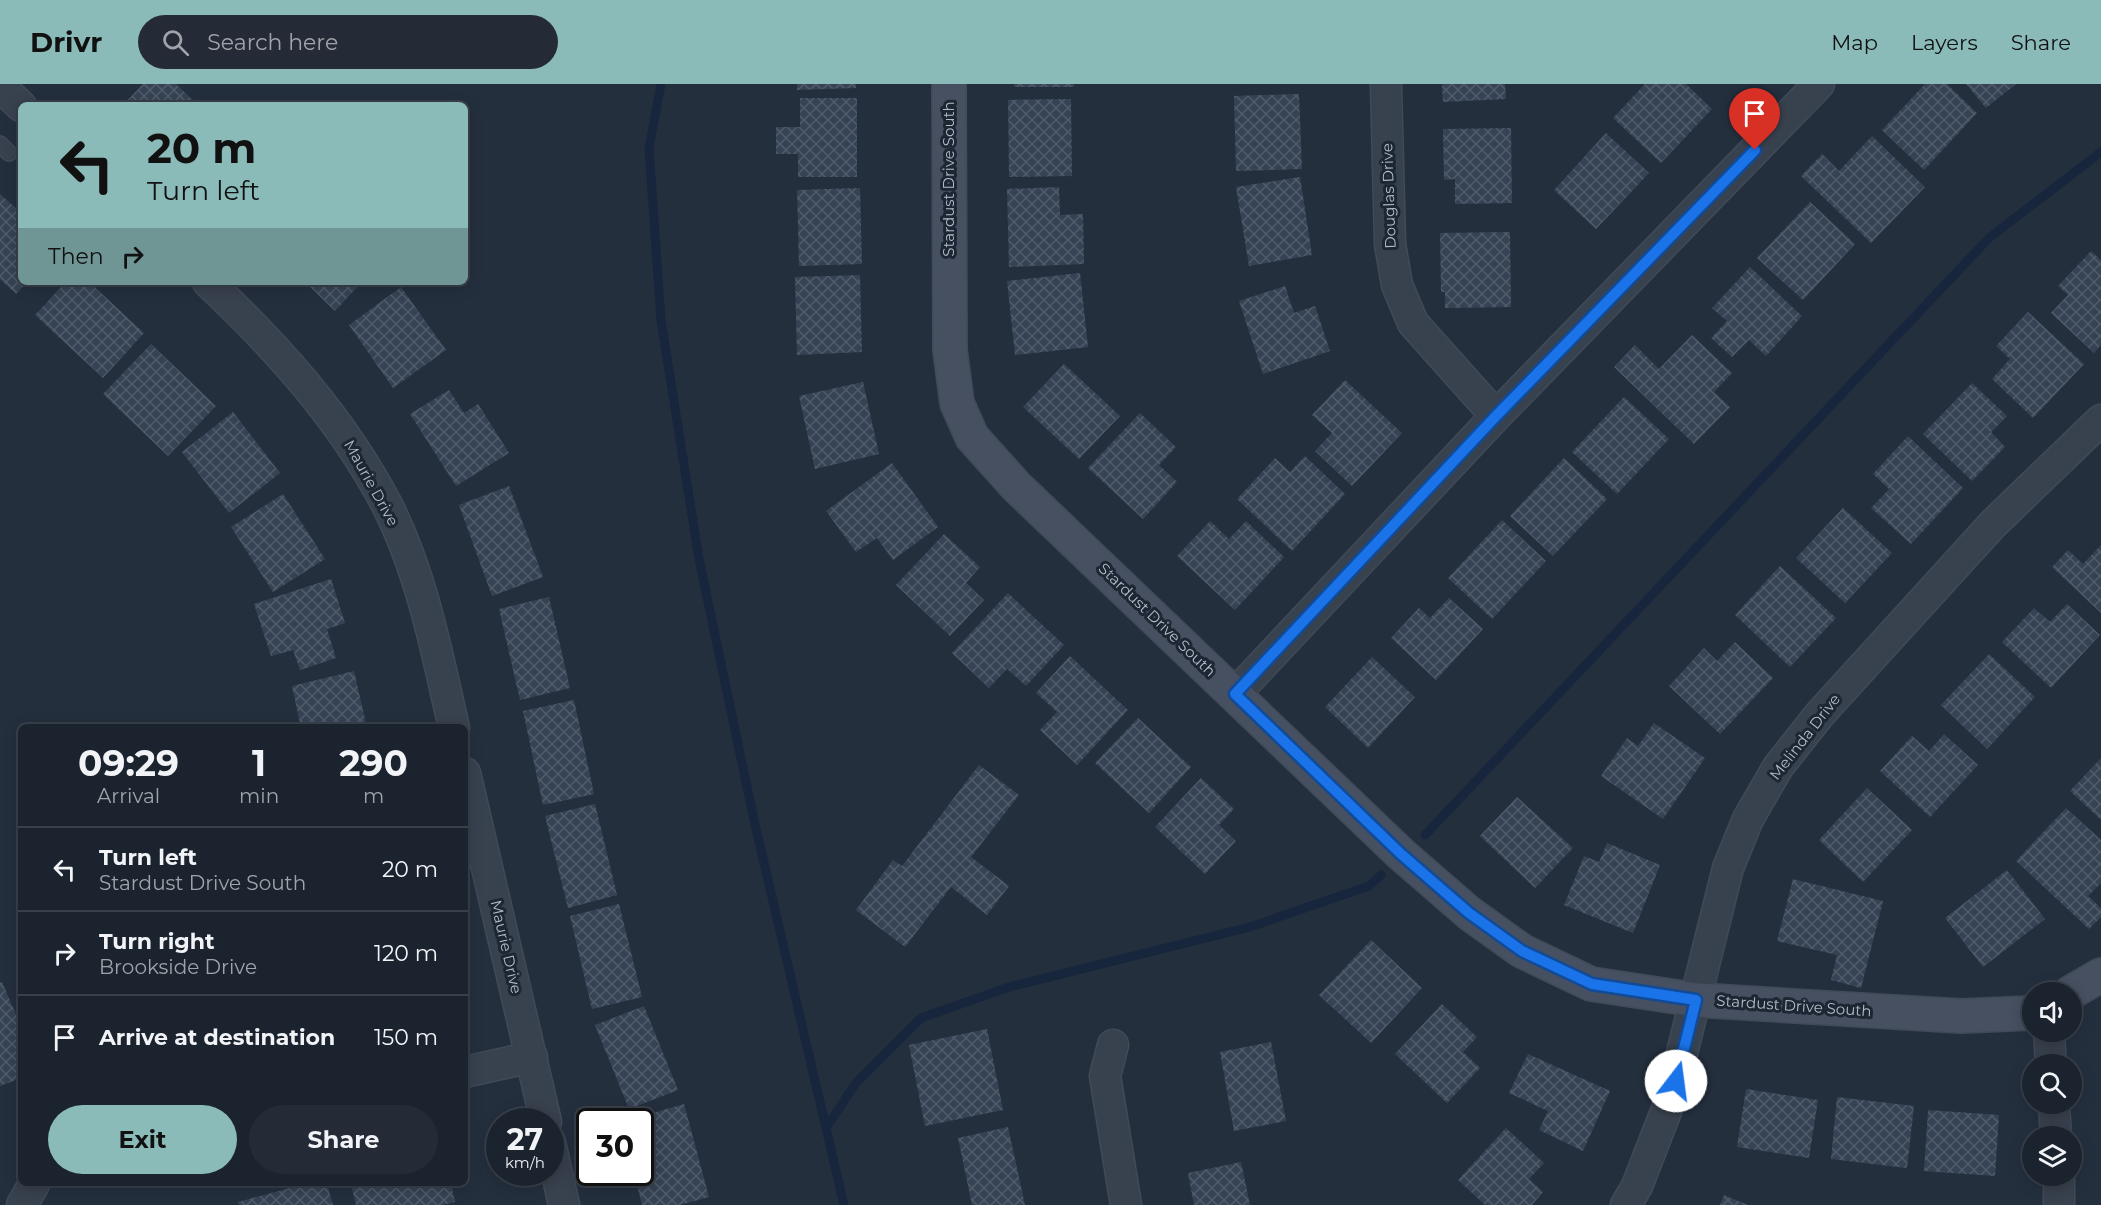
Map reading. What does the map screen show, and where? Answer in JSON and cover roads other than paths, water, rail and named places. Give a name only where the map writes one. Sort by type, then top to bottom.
[{"type":"street","name":"Stardust Drive South","points":[[949,84],[950,350],[957,403],[972,437],[1016,486],[1401,854],[1469,913],[1522,951],[1592,984],[1696,1000],[1961,1016],[2022,1013]]},
{"type":"street","name":"Douglas Drive","points":[[1386,84],[1390,244],[1397,285],[1413,323],[1496,416]]},
{"type":"street","points":[[1235,694],[1496,416],[1819,84]]},
{"type":"street","points":[[0,87],[18,103]]},
{"type":"street","name":"Maurie Drive","points":[[211,285],[288,361],[326,408],[387,506],[412,567],[429,623],[453,724]]},
{"type":"street","name":"Melinda Drive","points":[[1626,1205],[1637,1186],[1670,1101],[1728,867],[1748,819],[1778,767],[1820,714],[1993,524],[2101,420]]},
{"type":"street","name":"Maurie Drive","points":[[468,786],[543,1108]]},
{"type":"street","points":[[2082,986],[2101,975]]},
{"type":"street","points":[[1113,1045],[1105,1076],[1126,1205]]},
{"type":"street","points":[[468,1071],[532,1057]]},
{"type":"street","points":[[22,1205],[33,1186]]},
{"type":"street","points":[[560,1186],[564,1205]]},
{"type":"street","points":[[2059,1186],[2059,1205]]},
{"type":"waterway","points":[[661,84],[649,148],[661,320],[699,559],[754,820],[844,1205]]},
{"type":"waterway","points":[[1425,835],[1989,238],[2101,152]]},
{"type":"waterway","points":[[826,1128],[856,1083],[921,1018],[1009,987],[1250,927],[1369,886],[1381,875]]}]
